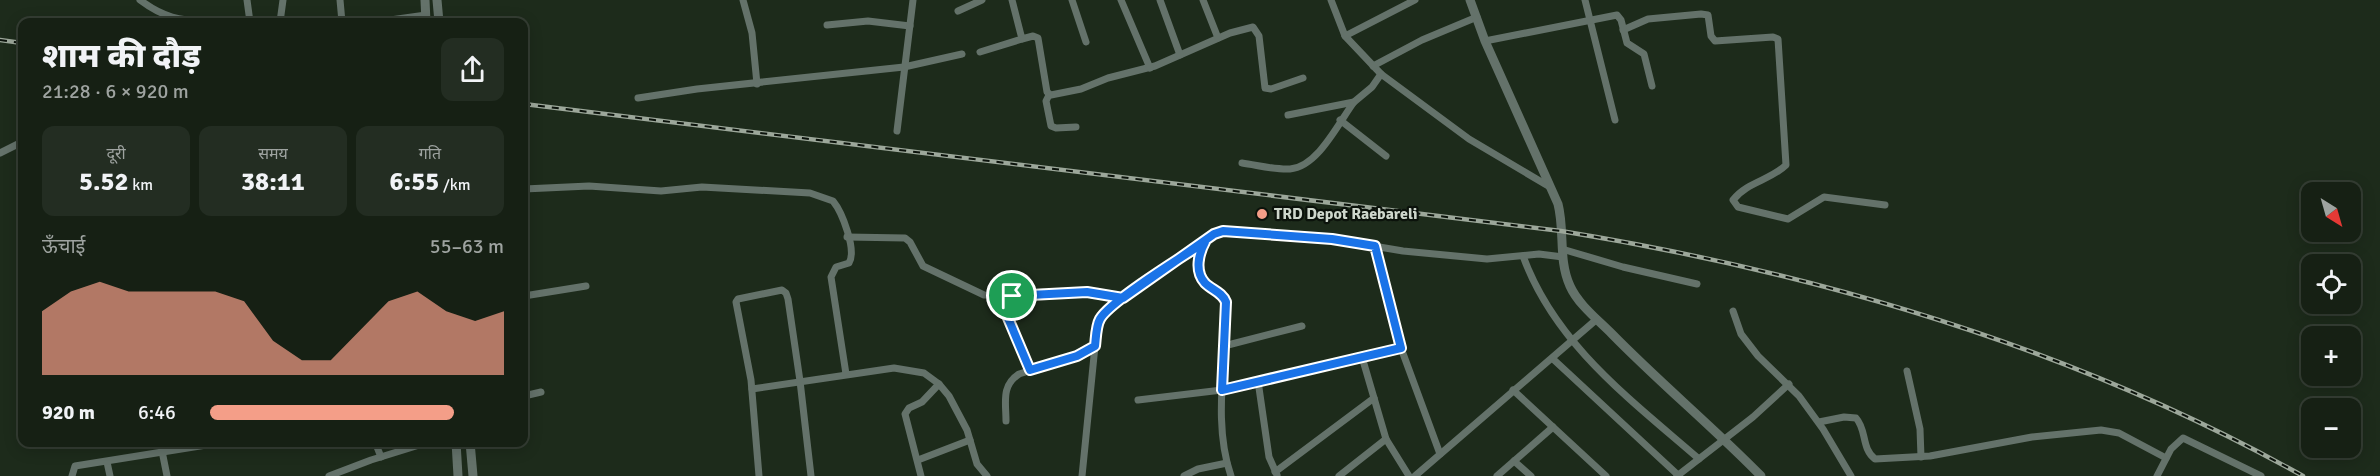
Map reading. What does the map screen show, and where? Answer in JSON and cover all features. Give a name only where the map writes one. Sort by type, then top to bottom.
[{"type":"street","points":[[140,0],[169,18]]},
{"type":"street","points":[[247,0],[249,18]]},
{"type":"street","points":[[281,18],[283,0]]},
{"type":"street","points":[[340,0],[342,18]]},
{"type":"street","points":[[425,0],[426,18]]},
{"type":"street","points":[[437,0],[439,18]]},
{"type":"street","points":[[743,0],[752,33],[757,84]]},
{"type":"street","points":[[897,130],[914,0]]},
{"type":"street","points":[[958,11],[982,0]]},
{"type":"street","points":[[1012,0],[1022,39]]},
{"type":"street","points":[[1072,0],[1086,42]]},
{"type":"street","points":[[1120,0],[1150,68]]},
{"type":"street","points":[[1160,0],[1180,55]]},
{"type":"street","points":[[1203,0],[1218,38]]},
{"type":"street","points":[[1331,0],[1346,36],[1381,74],[1469,139],[1552,189]]},
{"type":"street","points":[[1346,36],[1405,2],[1415,0]]},
{"type":"street","points":[[1470,0],[1485,40],[1561,214],[1562,253],[1570,286],[1597,319],[1636,359],[1761,476]]},
{"type":"street","points":[[1585,0],[1615,120]]},
{"type":"street","points":[[1623,30],[1648,19],[1701,14],[1708,15],[1711,36],[1715,41],[1773,37],[1778,39],[1786,165],[1754,182],[1734,198],[1735,204],[1788,219],[1824,197],[1885,205]]},
{"type":"street","points":[[1485,40],[1617,15],[1630,46],[1644,54],[1652,86]]},
{"type":"street","points":[[1372,66],[1422,40],[1476,17]]},
{"type":"street","points":[[827,26],[868,21],[910,26]]},
{"type":"street","points":[[1049,95],[1081,89],[1108,78],[1150,68],[1218,38],[1239,30],[1255,28],[1263,55],[1264,85],[1268,90],[1303,78]]},
{"type":"street","points":[[980,51],[1033,36],[1038,38],[1049,95],[1046,101],[1051,126],[1076,127]]},
{"type":"street","points":[[638,98],[697,89],[904,67],[962,54]]},
{"type":"street","points":[[1242,163],[1289,169],[1301,166],[1321,149],[1354,102],[1372,87],[1381,74]]},
{"type":"street","points":[[1288,115],[1354,102]]},
{"type":"street","points":[[1340,120],[1386,156]]},
{"type":"street","points":[[0,153],[18,144]]},
{"type":"street","points":[[528,189],[574,186],[661,191],[702,187],[810,193],[833,201],[843,219],[852,258],[849,263],[836,267],[831,277],[846,375]]},
{"type":"street","points":[[1082,476],[1095,346],[1100,319],[1123,298],[1214,234],[1230,230],[1332,239],[1487,259],[1562,253],[1697,284]]},
{"type":"street","points":[[848,237],[905,238],[910,242],[919,261],[931,270],[984,295],[1012,296],[1087,292],[1123,298]]},
{"type":"street","points":[[1205,242],[1201,250],[1199,271],[1204,282],[1225,299],[1222,390],[1227,463],[1231,476]]},
{"type":"street","points":[[1375,246],[1401,348],[1440,454]]},
{"type":"street","points":[[1523,256],[1543,301],[1572,342],[1609,380],[1699,459]]},
{"type":"street","points":[[528,295],[586,286]]},
{"type":"street","points":[[759,476],[752,389],[736,302],[738,299],[778,290],[784,291],[788,299],[811,476]]},
{"type":"street","points":[[1012,296],[1006,309],[1008,318],[1030,370]]},
{"type":"street","points":[[1733,311],[1742,334],[1789,384],[1819,422],[1851,476]]},
{"type":"street","points":[[1415,476],[1597,319]]},
{"type":"street","points":[[1224,346],[1302,326]]},
{"type":"street","points":[[1006,421],[1007,385],[1018,374],[1077,356],[1095,346]]},
{"type":"street","points":[[1138,400],[1222,390],[1401,348]]},
{"type":"street","points":[[1362,357],[1386,439],[1409,476]]},
{"type":"street","points":[[1553,359],[1677,476],[1753,417],[1789,384]]},
{"type":"street","points":[[752,389],[894,368],[924,374],[939,384],[958,411],[977,464],[987,476]]},
{"type":"street","points":[[1907,371],[1920,429],[1921,457]]},
{"type":"street","points":[[1258,381],[1269,457],[1276,474],[1374,398]]},
{"type":"street","points":[[921,476],[905,414],[909,408],[922,402],[939,384]]},
{"type":"street","points":[[1513,390],[1606,476]]},
{"type":"street","points":[[528,395],[541,392]]},
{"type":"street","points":[[1819,422],[1845,417],[1856,418],[1862,427],[1866,449],[1875,459],[1921,457],[2032,437],[2101,430],[2119,433],[2166,458]]},
{"type":"street","points":[[1497,476],[1553,427]]},
{"type":"street","points":[[2157,476],[2175,443],[2183,438],[2261,476]]},
{"type":"street","points":[[1340,476],[1386,439]]},
{"type":"street","points":[[918,460],[970,440]]},
{"type":"street","points":[[156,447],[167,476]]},
{"type":"street","points":[[72,476],[75,466],[188,447]]},
{"type":"street","points":[[377,447],[381,457]]},
{"type":"street","points":[[329,476],[413,447]]},
{"type":"street","points":[[456,447],[458,476]]},
{"type":"street","points":[[470,447],[473,476]]},
{"type":"street","points":[[1514,461],[1531,476]]},
{"type":"street","points":[[107,462],[110,476]]},
{"type":"street","points":[[1189,475],[1227,463]]},
{"type":"railway","points":[[0,40],[18,42]]},
{"type":"railway","points":[[528,104],[1561,231],[1658,248],[1849,293],[1943,321],[2036,353],[2216,430],[2303,476]]},
{"type":"place","name":"TRD Depot Raebareli","points":[[1262,214]]},
{"type":"route","points":[[1012,296],[1006,309],[1008,318],[1030,370],[1077,356],[1095,346],[1098,325],[1104,314],[1163,269],[1205,242],[1198,263],[1199,271],[1204,282],[1222,295],[1226,302],[1222,390],[1401,348],[1375,246],[1332,239],[1223,231],[1214,234],[1205,242],[1163,269],[1123,298],[1087,292],[1065,295],[1012,296]]}]
